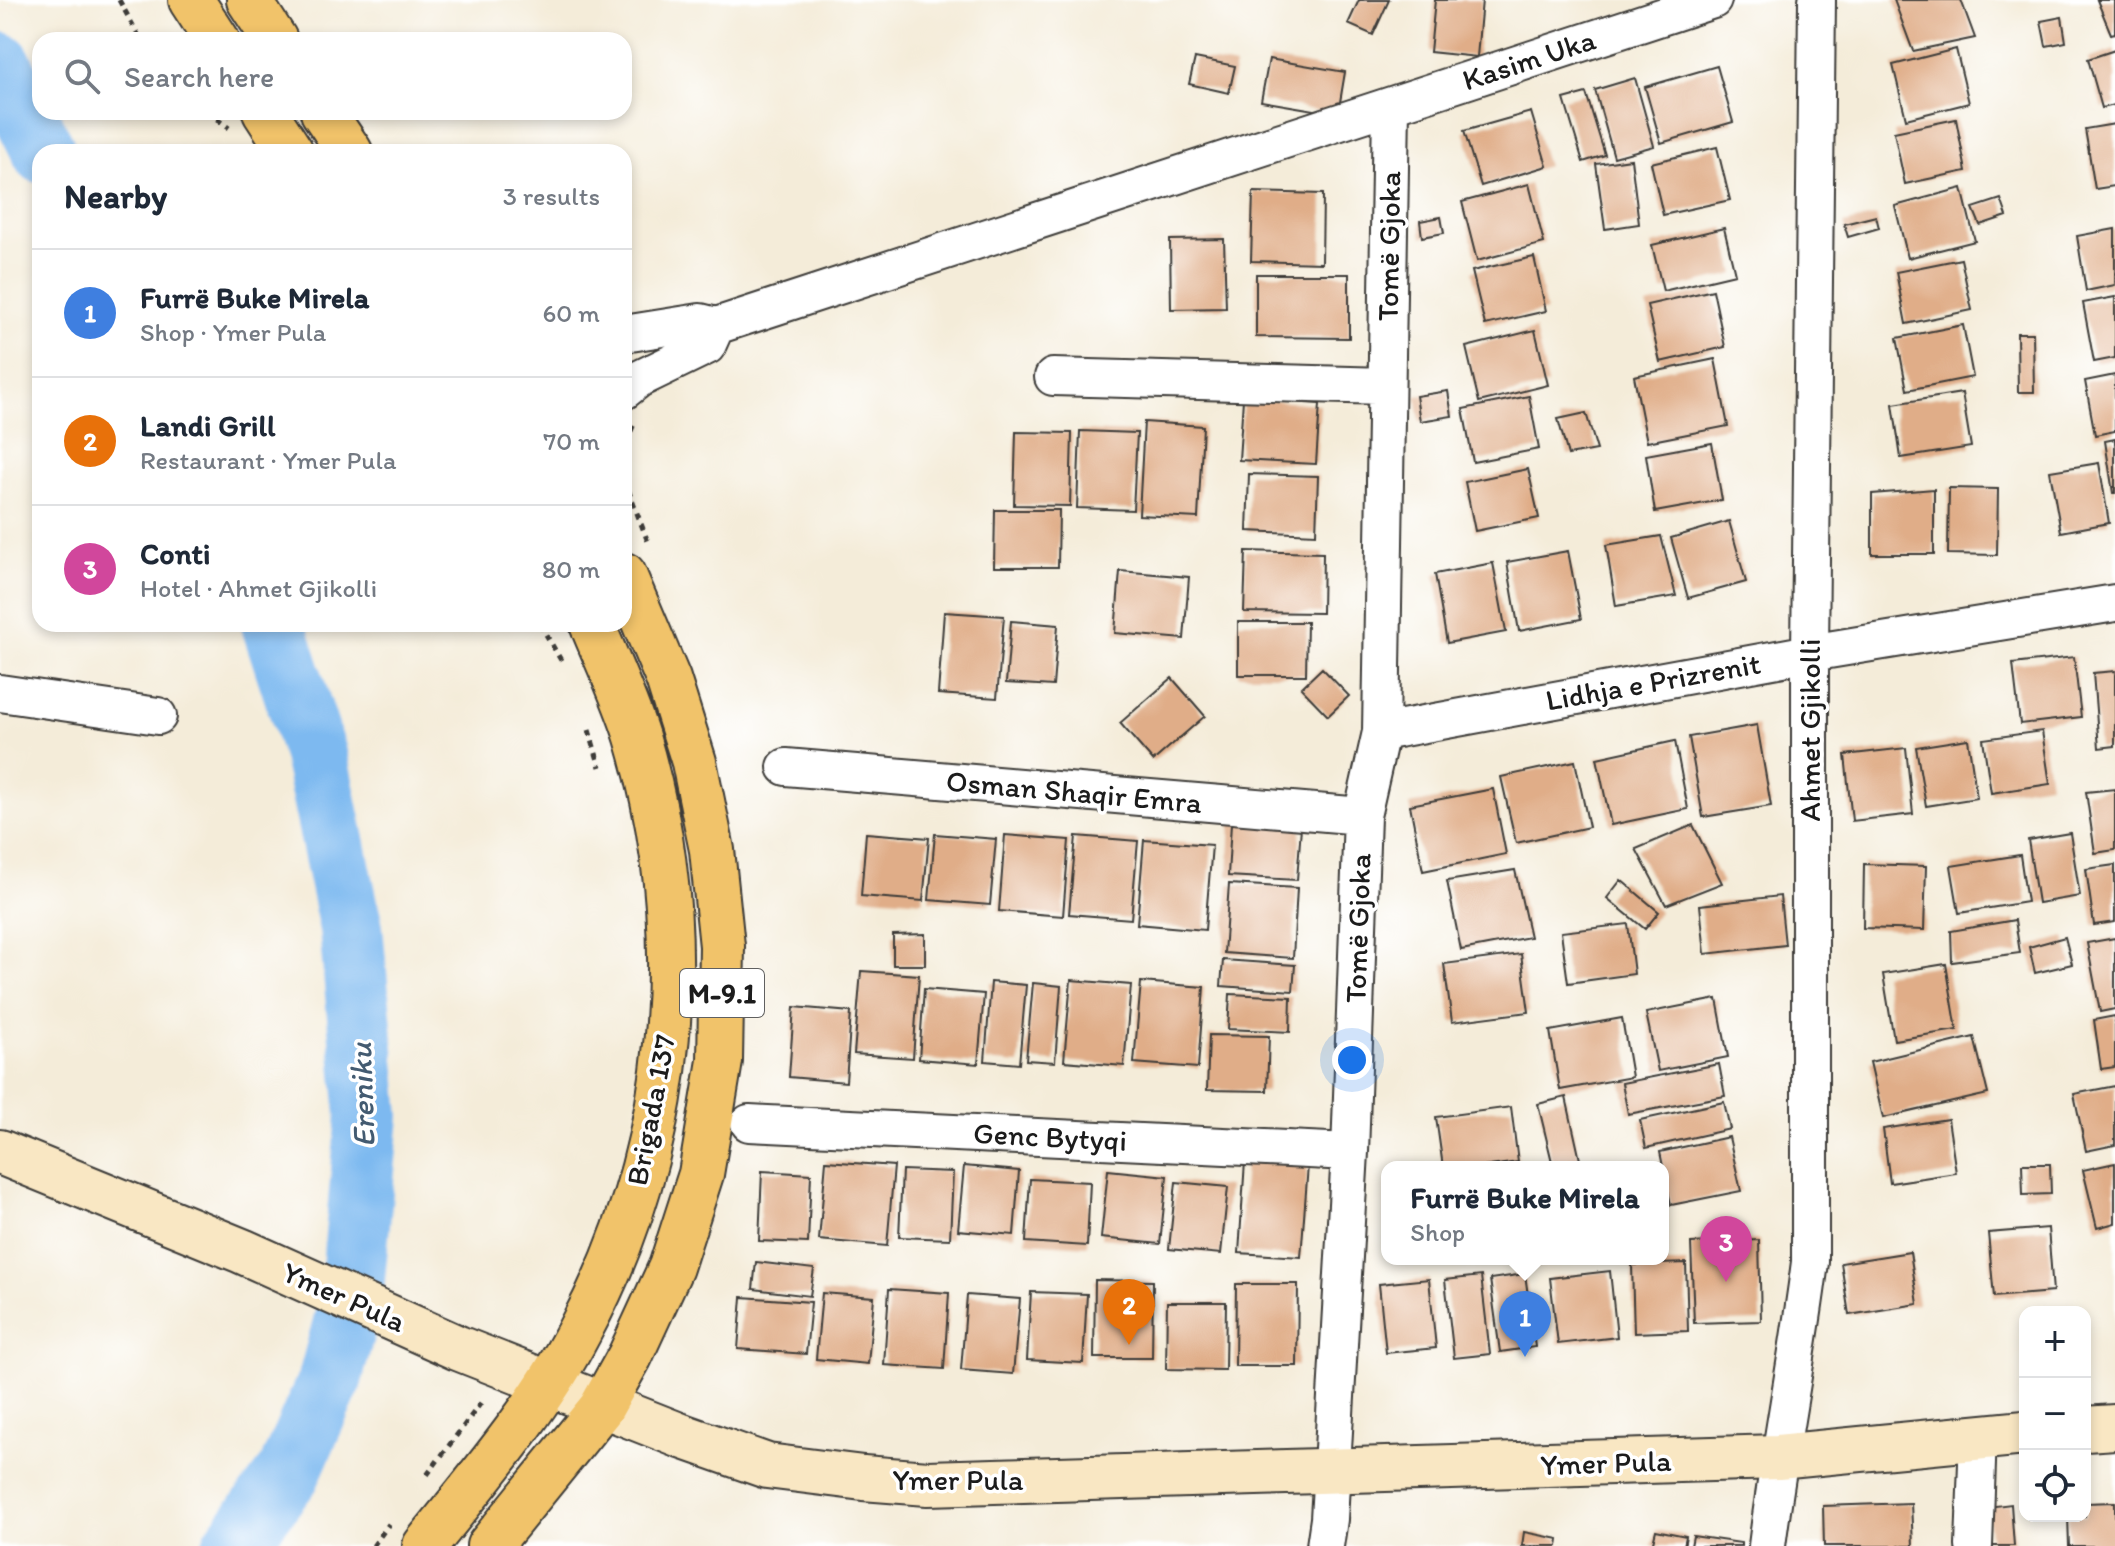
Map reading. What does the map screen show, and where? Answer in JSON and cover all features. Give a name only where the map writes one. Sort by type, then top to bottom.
[{"type":"main road","points":[[191,0],[212,32]]},
{"type":"main road","points":[[249,0],[270,32]]},
{"type":"main road","points":[[270,120],[286,144]]},
{"type":"main road","points":[[328,120],[345,144]]},
{"type":"main road","name":"Brigada 137","points":[[489,1546],[602,1406],[630,1356],[671,1267],[701,1174],[721,1046],[722,946],[712,850],[694,762],[668,679],[632,594]]},
{"type":"main road","name":"Brigada 137","points":[[408,1533],[500,1452],[548,1384],[581,1330],[618,1247],[646,1160],[664,1067],[670,1000],[669,902],[657,816],[636,734],[595,632]]},
{"type":"street","name":"Kasim Uka","points":[[716,326],[1713,0]]},
{"type":"street","name":"Ahmet Gjikolli","points":[[1767,1546],[1778,1457],[1798,1353],[1810,1262],[1810,653],[1817,0]]},
{"type":"street","name":"Tomë Gjoka","points":[[1325,1546],[1350,1152],[1362,816],[1381,732],[1391,106]]},
{"type":"street","points":[[632,333],[700,322],[716,326],[707,346],[639,379],[632,400]]},
{"type":"street","points":[[1053,377],[1386,386]]},
{"type":"street","name":"Lidhja e Prizrenit","points":[[1381,732],[1810,653],[2115,603]]},
{"type":"street","points":[[0,693],[158,716]]},
{"type":"street","name":"Osman Shaqir Emra","points":[[786,767],[1362,816]]},
{"type":"street","name":"Genc Bytyqi","points":[[749,1123],[1350,1152]]},
{"type":"street","name":"Ymer Pula","points":[[0,1152],[242,1251],[458,1348],[602,1406],[767,1466],[928,1483],[1778,1457],[2019,1433]]},
{"type":"street","points":[[2091,1429],[2115,1427]]},
{"type":"street","points":[[1974,1546],[1978,1435]]},
{"type":"path","points":[[119,0],[137,32]]},
{"type":"path","points":[[545,632],[565,668]]},
{"type":"path","points":[[589,728],[602,773]]},
{"type":"path","points":[[421,1482],[508,1368]]},
{"type":"path","points":[[373,1546],[408,1533]]},
{"type":"building","points":[[1359,0],[1389,0],[1373,35],[1348,24]]},
{"type":"building","points":[[1435,0],[1482,0],[1477,57],[1430,52]]},
{"type":"building","points":[[1894,0],[1961,0],[1975,38],[1913,51]]},
{"type":"building","points":[[2097,0],[2115,0],[2115,33],[2111,34]]},
{"type":"building","points":[[2062,17],[2066,42],[2046,46],[2041,21]]},
{"type":"building","points":[[1956,49],[1969,103],[1906,119],[1893,65]]},
{"type":"building","points":[[2115,50],[2115,105],[2102,108],[2088,59]]},
{"type":"building","points":[[1195,58],[1235,66],[1229,93],[1189,84]]},
{"type":"building","points":[[1269,59],[1345,72],[1338,114],[1261,101]]},
{"type":"building","points":[[1717,66],[1733,122],[1661,143],[1645,87]]},
{"type":"building","points":[[1635,78],[1654,146],[1614,157],[1595,90]]},
{"type":"building","points":[[1586,93],[1605,155],[1583,162],[1564,99]]},
{"type":"building","points":[[1531,112],[1547,166],[1481,186],[1464,131]]},
{"type":"building","points":[[1956,119],[1966,171],[1905,184],[1894,132]]},
{"type":"building","points":[[2115,124],[2115,186],[2095,189],[2085,129]]},
{"type":"building","points":[[1717,147],[1730,200],[1663,215],[1651,163]]},
{"type":"building","points":[[1631,159],[1639,224],[1605,229],[1596,164]]},
{"type":"building","points":[[1529,184],[1544,243],[1477,261],[1462,202]]},
{"type":"building","points":[[1962,188],[1975,241],[1908,258],[1895,206]]},
{"type":"building","points":[[1253,192],[1323,194],[1322,263],[1251,261]]},
{"type":"building","points":[[2001,199],[2007,216],[1980,225],[1973,208]]},
{"type":"building","points":[[1876,216],[1879,228],[1848,237],[1844,224]]},
{"type":"building","points":[[1441,217],[1444,233],[1422,237],[1420,221]]},
{"type":"building","points":[[1724,228],[1735,274],[1663,291],[1652,245]]},
{"type":"building","points":[[2115,229],[2115,285],[2086,291],[2077,236]]},
{"type":"building","points":[[1224,239],[1226,308],[1171,309],[1170,240]]},
{"type":"building","points":[[1534,257],[1546,311],[1485,325],[1472,271]]},
{"type":"building","points":[[1961,259],[1972,310],[1906,324],[1896,272]]},
{"type":"building","points":[[1256,274],[1349,274],[1349,338],[1256,337]]},
{"type":"building","points":[[1713,290],[1725,347],[1660,362],[1647,305]]},
{"type":"building","points":[[2115,297],[2115,358],[2094,362],[2083,303]]},
{"type":"building","points":[[1963,325],[1973,377],[1907,390],[1897,338]]},
{"type":"building","points":[[1535,330],[1548,385],[1479,402],[1466,347]]},
{"type":"building","points":[[2017,333],[2033,333],[2034,392],[2018,392]]},
{"type":"building","points":[[1715,359],[1728,426],[1647,442],[1634,376]]},
{"type":"building","points":[[2115,375],[2115,431],[2095,435],[2085,381]]},
{"type":"building","points":[[1448,391],[1452,416],[1420,421],[1416,396]]},
{"type":"building","points":[[1962,393],[1971,447],[1901,458],[1893,404]]},
{"type":"building","points":[[1529,396],[1539,449],[1473,462],[1463,409]]},
{"type":"building","points":[[1243,399],[1320,404],[1316,464],[1239,460]]},
{"type":"building","points":[[1586,413],[1597,450],[1568,455],[1558,419]]},
{"type":"building","points":[[1144,422],[1203,426],[1198,518],[1139,515]]},
{"type":"building","points":[[1080,431],[1137,433],[1133,510],[1077,508]]},
{"type":"building","points":[[1016,432],[1072,433],[1070,506],[1014,505]]},
{"type":"building","points":[[2115,439],[2115,493],[2113,493],[2105,441]]},
{"type":"building","points":[[1712,443],[1722,500],[1655,512],[1646,455]]},
{"type":"building","points":[[2099,463],[2109,523],[2061,532],[2050,471]]},
{"type":"building","points":[[1528,469],[1539,518],[1475,531],[1465,482]]},
{"type":"building","points":[[1249,474],[1318,476],[1316,534],[1247,531]]},
{"type":"building","points":[[1949,488],[1998,489],[1997,555],[1948,554]]},
{"type":"building","points":[[1934,489],[1934,554],[1872,554],[1872,494]]},
{"type":"building","points":[[995,510],[1059,510],[1058,567],[994,567]]},
{"type":"building","points":[[1729,521],[1746,582],[1688,598],[1671,538]]},
{"type":"building","points":[[1661,536],[1676,596],[1616,606],[1606,545]]},
{"type":"building","points":[[1246,551],[1323,553],[1322,613],[1244,612]]},
{"type":"building","points":[[1568,551],[1581,619],[1519,631],[1507,562]]},
{"type":"building","points":[[1493,563],[1506,632],[1447,643],[1435,574]]},
{"type":"building","points":[[1120,571],[1189,577],[1184,639],[1115,633]]},
{"type":"building","points":[[944,612],[1004,616],[997,698],[938,694]]},
{"type":"building","points":[[1011,621],[1058,625],[1053,686],[1006,683]]},
{"type":"building","points":[[1238,622],[1307,622],[1306,675],[1238,675]]},
{"type":"building","points":[[2074,657],[2081,717],[2020,724],[2013,664]]},
{"type":"building","points":[[1322,668],[1349,696],[1328,716],[1301,688]]},
{"type":"building","points":[[2115,671],[2115,746],[2099,748],[2093,673]]},
{"type":"building","points":[[1172,678],[1205,716],[1153,761],[1120,723]]},
{"type":"building","points":[[1757,725],[1771,806],[1703,817],[1689,737]]},
{"type":"building","points":[[2042,731],[2050,784],[1991,793],[1983,739]]},
{"type":"building","points":[[1968,739],[1977,798],[1926,806],[1916,747]]},
{"type":"building","points":[[1675,741],[1688,809],[1611,825],[1597,758]]},
{"type":"building","points":[[1906,748],[1913,814],[1852,821],[1845,755]]},
{"type":"building","points":[[1575,761],[1589,827],[1516,843],[1501,777]]},
{"type":"building","points":[[1493,789],[1506,854],[1423,871],[1410,805]]},
{"type":"building","points":[[2115,789],[2115,850],[2095,853],[2086,792]]},
{"type":"building","points":[[1231,823],[1301,827],[1297,880],[1228,876]]},
{"type":"building","points":[[1693,825],[1722,883],[1666,905],[1636,849]]},
{"type":"building","points":[[866,833],[929,838],[923,901],[861,896]]},
{"type":"building","points":[[2070,833],[2080,896],[2038,903],[2028,840]]},
{"type":"building","points":[[935,834],[996,839],[990,905],[929,900]]},
{"type":"building","points":[[1005,835],[1069,840],[1063,916],[999,911]]},
{"type":"building","points":[[1076,836],[1138,841],[1131,919],[1069,914]]},
{"type":"building","points":[[1144,840],[1212,845],[1205,930],[1137,924]]},
{"type":"building","points":[[2020,855],[2027,902],[1959,913],[1951,866]]},
{"type":"building","points":[[1864,864],[1926,866],[1924,930],[1863,928]]},
{"type":"building","points":[[2115,865],[2115,922],[2094,925],[2086,869]]},
{"type":"building","points":[[1515,870],[1530,937],[1461,950],[1447,881]]},
{"type":"building","points":[[1621,880],[1659,912],[1645,929],[1607,898]]},
{"type":"building","points":[[1229,884],[1297,888],[1293,958],[1224,953]]},
{"type":"building","points":[[1780,896],[1785,945],[1705,954],[1700,905]]},
{"type":"building","points":[[2015,920],[2020,953],[1952,962],[1951,931]]},
{"type":"building","points":[[1628,924],[1634,974],[1568,983],[1561,932]]},
{"type":"building","points":[[925,934],[925,965],[893,965],[893,935]]},
{"type":"building","points":[[2065,937],[2072,964],[2035,973],[2029,947]]},
{"type":"building","points":[[2115,938],[2115,1009],[2100,1012],[2087,943]]},
{"type":"building","points":[[1521,954],[1529,1012],[1452,1022],[1444,964]]},
{"type":"building","points":[[1223,960],[1295,965],[1293,991],[1221,986]]},
{"type":"building","points":[[1946,964],[1957,1030],[1894,1040],[1883,974]]},
{"type":"building","points":[[861,971],[919,975],[913,1058],[854,1054]]},
{"type":"building","points":[[1071,980],[1131,985],[1124,1066],[1064,1061]]},
{"type":"building","points":[[991,982],[1026,985],[1019,1064],[985,1061]]},
{"type":"building","points":[[1141,982],[1204,987],[1198,1068],[1134,1063]]},
{"type":"building","points":[[1033,983],[1061,986],[1055,1062],[1026,1060]]},
{"type":"building","points":[[924,989],[984,994],[978,1064],[919,1059]]},
{"type":"building","points":[[1230,994],[1291,997],[1290,1032],[1228,1029]]},
{"type":"building","points":[[1717,999],[1728,1057],[1658,1071],[1646,1013]]},
{"type":"building","points":[[794,1007],[851,1012],[846,1082],[789,1077]]},
{"type":"building","points":[[2115,1016],[2115,1067],[2101,1069],[2094,1020]]},
{"type":"building","points":[[1622,1018],[1632,1077],[1560,1090],[1550,1031]]},
{"type":"building","points":[[1209,1035],[1269,1036],[1267,1091],[1207,1090]]},
{"type":"building","points":[[1974,1037],[1988,1094],[1883,1118],[1870,1062]]},
{"type":"building","points":[[1719,1064],[1725,1096],[1628,1114],[1622,1083]]},
{"type":"building","points":[[2115,1086],[2115,1145],[2086,1151],[2074,1094]]},
{"type":"building","points":[[1566,1097],[1580,1160],[1552,1161],[1538,1104]]},
{"type":"building","points":[[1724,1102],[1730,1129],[1646,1148],[1640,1120]]},
{"type":"building","points":[[1511,1107],[1518,1161],[1442,1161],[1436,1117]]},
{"type":"building","points":[[1948,1119],[1956,1173],[1890,1183],[1883,1129]]},
{"type":"building","points":[[1729,1137],[1741,1191],[1671,1205],[1669,1161],[1662,1161],[1660,1152]]},
{"type":"building","points":[[826,1161],[894,1166],[887,1246],[819,1240]]},
{"type":"building","points":[[1245,1161],[1308,1165],[1301,1257],[1239,1253]]},
{"type":"building","points":[[2115,1163],[2115,1223],[2097,1228],[2083,1170]]},
{"type":"building","points":[[2022,1164],[2050,1164],[2051,1194],[2023,1195]]},
{"type":"building","points":[[964,1166],[1019,1171],[1014,1235],[958,1230]]},
{"type":"building","points":[[902,1170],[953,1172],[950,1239],[899,1237]]},
{"type":"building","points":[[1108,1170],[1167,1176],[1160,1244],[1101,1238]]},
{"type":"building","points":[[762,1171],[811,1174],[808,1243],[759,1241]]},
{"type":"building","points":[[1030,1179],[1090,1182],[1087,1246],[1026,1242]]},
{"type":"building","points":[[1176,1182],[1228,1187],[1221,1254],[1169,1249]]},
{"type":"building","points":[[2048,1228],[2053,1292],[1994,1297],[1988,1233]]},
{"type":"building","points":[[1759,1240],[1761,1321],[1694,1323],[1691,1243]]},
{"type":"building","points":[[1910,1252],[1918,1304],[1849,1315],[1841,1263]]},
{"type":"building","points":[[756,1262],[814,1269],[810,1296],[753,1289]]},
{"type":"building","points":[[1686,1263],[1688,1331],[1634,1333],[1632,1265]]},
{"type":"building","points":[[1610,1271],[1617,1337],[1558,1344],[1550,1278]]},
{"type":"building","points":[[1525,1274],[1535,1347],[1500,1352],[1490,1279]]},
{"type":"building","points":[[1481,1276],[1490,1354],[1454,1358],[1445,1280]]},
{"type":"building","points":[[1429,1279],[1436,1348],[1386,1353],[1379,1284]]},
{"type":"building","points":[[1095,1280],[1153,1281],[1152,1358],[1094,1358]]},
{"type":"building","points":[[1236,1284],[1298,1284],[1297,1366],[1235,1366]]},
{"type":"building","points":[[889,1289],[949,1293],[944,1369],[884,1365]]},
{"type":"building","points":[[1031,1292],[1087,1294],[1083,1363],[1027,1360]]},
{"type":"building","points":[[822,1293],[874,1297],[868,1364],[816,1359]]},
{"type":"building","points":[[967,1295],[1020,1299],[1013,1374],[961,1370]]},
{"type":"building","points":[[742,1297],[811,1302],[806,1354],[738,1349]]},
{"type":"building","points":[[1167,1302],[1226,1302],[1225,1370],[1166,1369]]},
{"type":"building","points":[[2115,1502],[2115,1546],[2069,1546],[2068,1522],[2091,1522],[2091,1503]]},
{"type":"building","points":[[1911,1503],[1913,1546],[1824,1546],[1823,1506]]},
{"type":"building","points":[[2011,1504],[2014,1546],[1991,1546],[1987,1507]]},
{"type":"building","points":[[1656,1530],[1686,1536],[1684,1546],[1652,1546]]},
{"type":"building","points":[[1524,1532],[1559,1539],[1558,1546],[1522,1546]]},
{"type":"building","points":[[1693,1536],[1741,1543],[1741,1546],[1691,1546]]},
{"type":"waterway","name":"Ereniku","points":[[0,64],[40,144]]},
{"type":"waterway","name":"Ereniku","points":[[234,1546],[288,1475],[330,1379],[351,1300],[368,1116],[351,928],[315,754],[276,632]]},
{"type":"place","name":"Conti","points":[[1726,1282]]},
{"type":"place","name":"Landi Grill","points":[[1129,1345]]},
{"type":"place","name":"Furrë Buke Mirela","points":[[1525,1357]]}]
